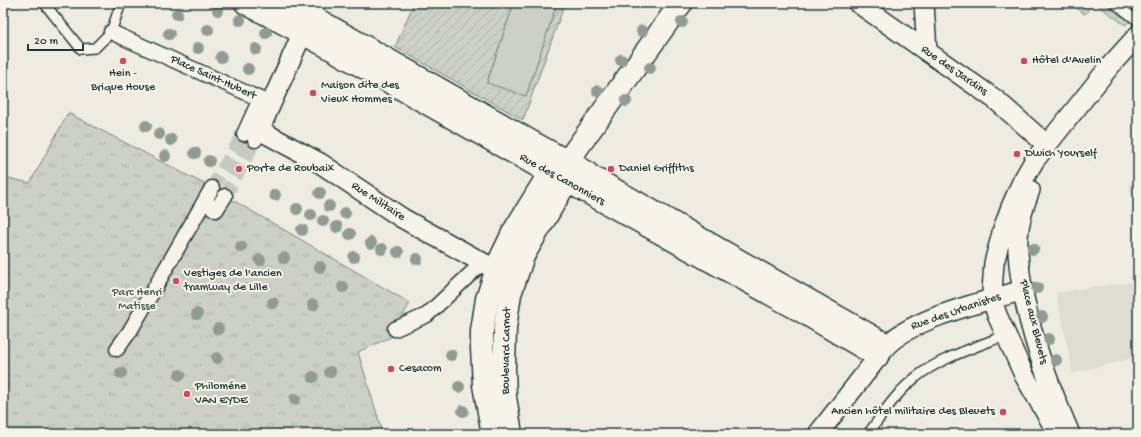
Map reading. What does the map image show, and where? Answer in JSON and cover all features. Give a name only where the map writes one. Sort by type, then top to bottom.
[{"type":"street","name":"Rue des Canonniers","points":[[246,3],[309,17]]},
{"type":"street","name":"Rue des Canonniers","points":[[288,3],[809,317],[883,351]]},
{"type":"street","name":"Boulevard Carnot","points":[[511,434],[505,397],[505,328],[510,294],[522,256],[567,172],[681,3]]},
{"type":"street","name":"Rue des Jardins","points":[[858,3],[996,100],[1046,144]]},
{"type":"street","points":[[924,3],[927,51]]},
{"type":"street","name":"Place Saint-Hubert","points":[[254,135],[262,124],[266,101],[309,17]]},
{"type":"street","name":"Place Saint-Hubert","points":[[111,32],[266,101]]},
{"type":"street","points":[[1046,144],[1110,66],[1138,35]]},
{"type":"street","name":"Rue Militaire","points":[[254,135],[265,134],[320,163],[402,218],[489,266]]},
{"type":"street","name":"Place aux Bleuets","points":[[1046,144],[1028,195],[1019,227],[1018,250],[1023,290],[1040,356],[1070,434]]},
{"type":"street","name":"Place aux Bleuets","points":[[1046,144],[1027,172],[1003,229],[994,263],[992,299],[997,315],[1025,377],[1058,434]]},
{"type":"street","name":"Boulevard Carnot","points":[[493,434],[484,385],[482,343],[489,266],[514,231],[567,172]]},
{"type":"street","points":[[117,349],[130,331],[212,188]]},
{"type":"street","points":[[205,202],[216,210],[225,196]]},
{"type":"street","points":[[395,329],[427,314],[489,266]]},
{"type":"street","name":"Rue des Urbanistes","points":[[818,434],[883,351],[900,334],[924,322],[1023,290]]},
{"type":"lane","points":[[44,3],[81,49],[95,48],[111,32],[121,3]]},
{"type":"lane","points":[[1114,3],[1138,21]]},
{"type":"lane","points":[[868,434],[901,392],[926,370],[1006,335]]},
{"type":"shaded area","points":[[1138,181],[1138,229],[1129,183]]},
{"type":"shaded area","points":[[1138,282],[1138,371],[1136,371],[1133,358],[1073,373],[1056,293],[1098,286]]},
{"type":"green space","points":[[414,3],[514,3],[487,82],[526,96],[557,3],[565,3],[523,120],[395,47]]},
{"type":"green space","points":[[514,3],[557,3],[526,96],[487,83]]},
{"type":"green space","points":[[1069,3],[1093,3],[1085,14]]},
{"type":"green space","points":[[1095,3],[1138,3],[1138,14],[1125,25]]},
{"type":"green space","name":"Parc Henri Matisse","points":[[68,113],[212,188],[410,303],[391,337],[358,352],[383,434],[3,434],[3,177],[30,183]]},
{"type":"tunnel","points":[[212,188],[244,134]]},
{"type":"tunnel","points":[[225,196],[255,140]]},
{"type":"place","name":"Hein - Brique House","points":[[123,61]]},
{"type":"place","name":"Hôtel d'Avelin","points":[[1024,61]]},
{"type":"place","name":"Maison dite des Vieux Hommes","points":[[313,93]]},
{"type":"place","name":"Dwich Yourself","points":[[1017,154]]},
{"type":"place","name":"Porte de Roubaix","points":[[239,169]]},
{"type":"place","name":"Daniel Griffiths","points":[[611,169]]},
{"type":"place","name":"Vestiges de l'ancien tramway de Lille","points":[[176,281]]},
{"type":"place","name":"Cesacom","points":[[391,369]]},
{"type":"place","name":"Philoméne VAN EYDE","points":[[187,394]]},
{"type":"place","name":"Ancien hôtel militaire des Bleuets","points":[[1003,412]]}]
